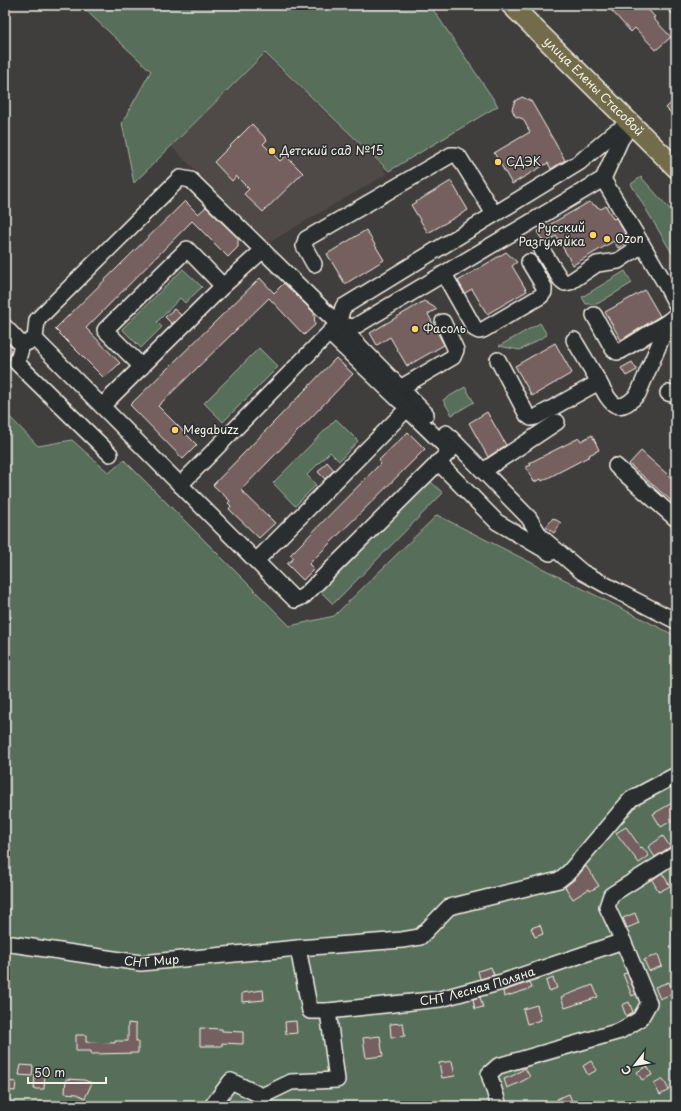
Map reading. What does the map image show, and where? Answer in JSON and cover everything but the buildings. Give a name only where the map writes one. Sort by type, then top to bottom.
[{"type":"main road","name":"улица Елены Стасовой","points":[[519,8],[676,168]]},
{"type":"street","points":[[180,485],[334,328],[343,307],[580,162],[615,132],[632,124]]},
{"type":"street","points":[[334,328],[354,326],[603,179],[621,139],[632,124]]},
{"type":"street","points":[[314,264],[304,246],[306,239],[451,155],[455,155],[459,158],[494,214]]},
{"type":"street","points":[[5,327],[29,342],[102,406],[295,600],[304,596],[450,451],[407,409],[263,250],[191,180],[180,178],[37,320],[29,342],[17,363],[110,454]]},
{"type":"street","points":[[603,179],[676,304]]},
{"type":"street","points":[[542,250],[561,280],[565,283],[570,282],[597,264],[618,261],[642,245]]},
{"type":"street","points":[[142,368],[105,330],[187,249],[223,286]]},
{"type":"street","points":[[102,406],[223,286],[263,250]]},
{"type":"street","points":[[444,274],[475,329],[479,331],[541,296],[544,292],[544,287],[528,262]]},
{"type":"street","points":[[594,315],[613,349],[617,352],[673,318]]},
{"type":"street","points":[[574,340],[608,399],[612,404],[619,406],[625,405],[632,401],[638,394],[673,318]]},
{"type":"street","points":[[400,388],[453,357],[456,350],[443,322]]},
{"type":"street","points":[[334,328],[400,388],[483,471],[529,518],[540,536],[582,572]]},
{"type":"street","points":[[498,360],[527,414],[531,418],[536,417],[598,382]]},
{"type":"street","points":[[256,561],[407,409]]},
{"type":"street","points":[[483,471],[557,422]]},
{"type":"street","points":[[438,462],[497,522],[582,572],[676,621]]},
{"type":"street","points":[[616,466],[676,519]]},
{"type":"street","name":"СНТ Мир","points":[[5,943],[141,963],[402,940],[420,937],[448,907],[559,880],[569,872],[631,799],[676,775]]},
{"type":"street","points":[[498,1106],[489,1074],[498,1066],[620,1032],[640,1019],[649,1003],[607,907],[611,895],[676,854]]},
{"type":"street","name":"СНТ Лесная Поляна","points":[[298,948],[310,1011],[440,999],[502,982],[623,941]]},
{"type":"street","points":[[212,1106],[231,1081],[262,1096],[291,1082],[337,1080],[328,1010]]},
{"type":"shaded area","name":"Детский сад №15","points":[[265,55],[382,166],[387,174],[268,243],[171,146]]},
{"type":"green space","points":[[80,5],[430,5],[498,106],[389,171],[265,53],[134,183],[122,123],[151,71]]},
{"type":"green space","points":[[641,177],[676,216],[676,260],[631,184]]},
{"type":"green space","points":[[183,269],[202,287],[185,303],[180,298],[157,322],[162,327],[141,348],[122,329]]},
{"type":"green space","points":[[625,271],[632,283],[597,304],[586,304],[582,297]]},
{"type":"green space","points":[[540,323],[547,335],[520,350],[499,346]]},
{"type":"green space","points":[[259,348],[278,367],[223,422],[204,403]]},
{"type":"green space","points":[[465,387],[474,402],[452,415],[443,400]]},
{"type":"green space","points":[[5,412],[38,446],[72,440],[109,473],[124,460],[290,626],[334,616],[437,515],[676,636],[676,1106],[5,1106],[5,620],[12,617],[5,614]]},
{"type":"green space","points":[[336,419],[358,441],[339,461],[330,452],[307,475],[316,485],[295,506],[273,483]]},
{"type":"green space","points":[[430,481],[443,493],[333,604],[320,591]]},
{"type":"place","name":"Детский сад №15","points":[[272,151]]},
{"type":"place","name":"СДЭК","points":[[498,162]]},
{"type":"place","name":"Русский Разгуляйка","points":[[593,235]]},
{"type":"place","name":"Ozon","points":[[607,239]]},
{"type":"place","name":"Фасоль","points":[[415,329]]},
{"type":"place","name":"Megabuzz","points":[[175,430]]}]
